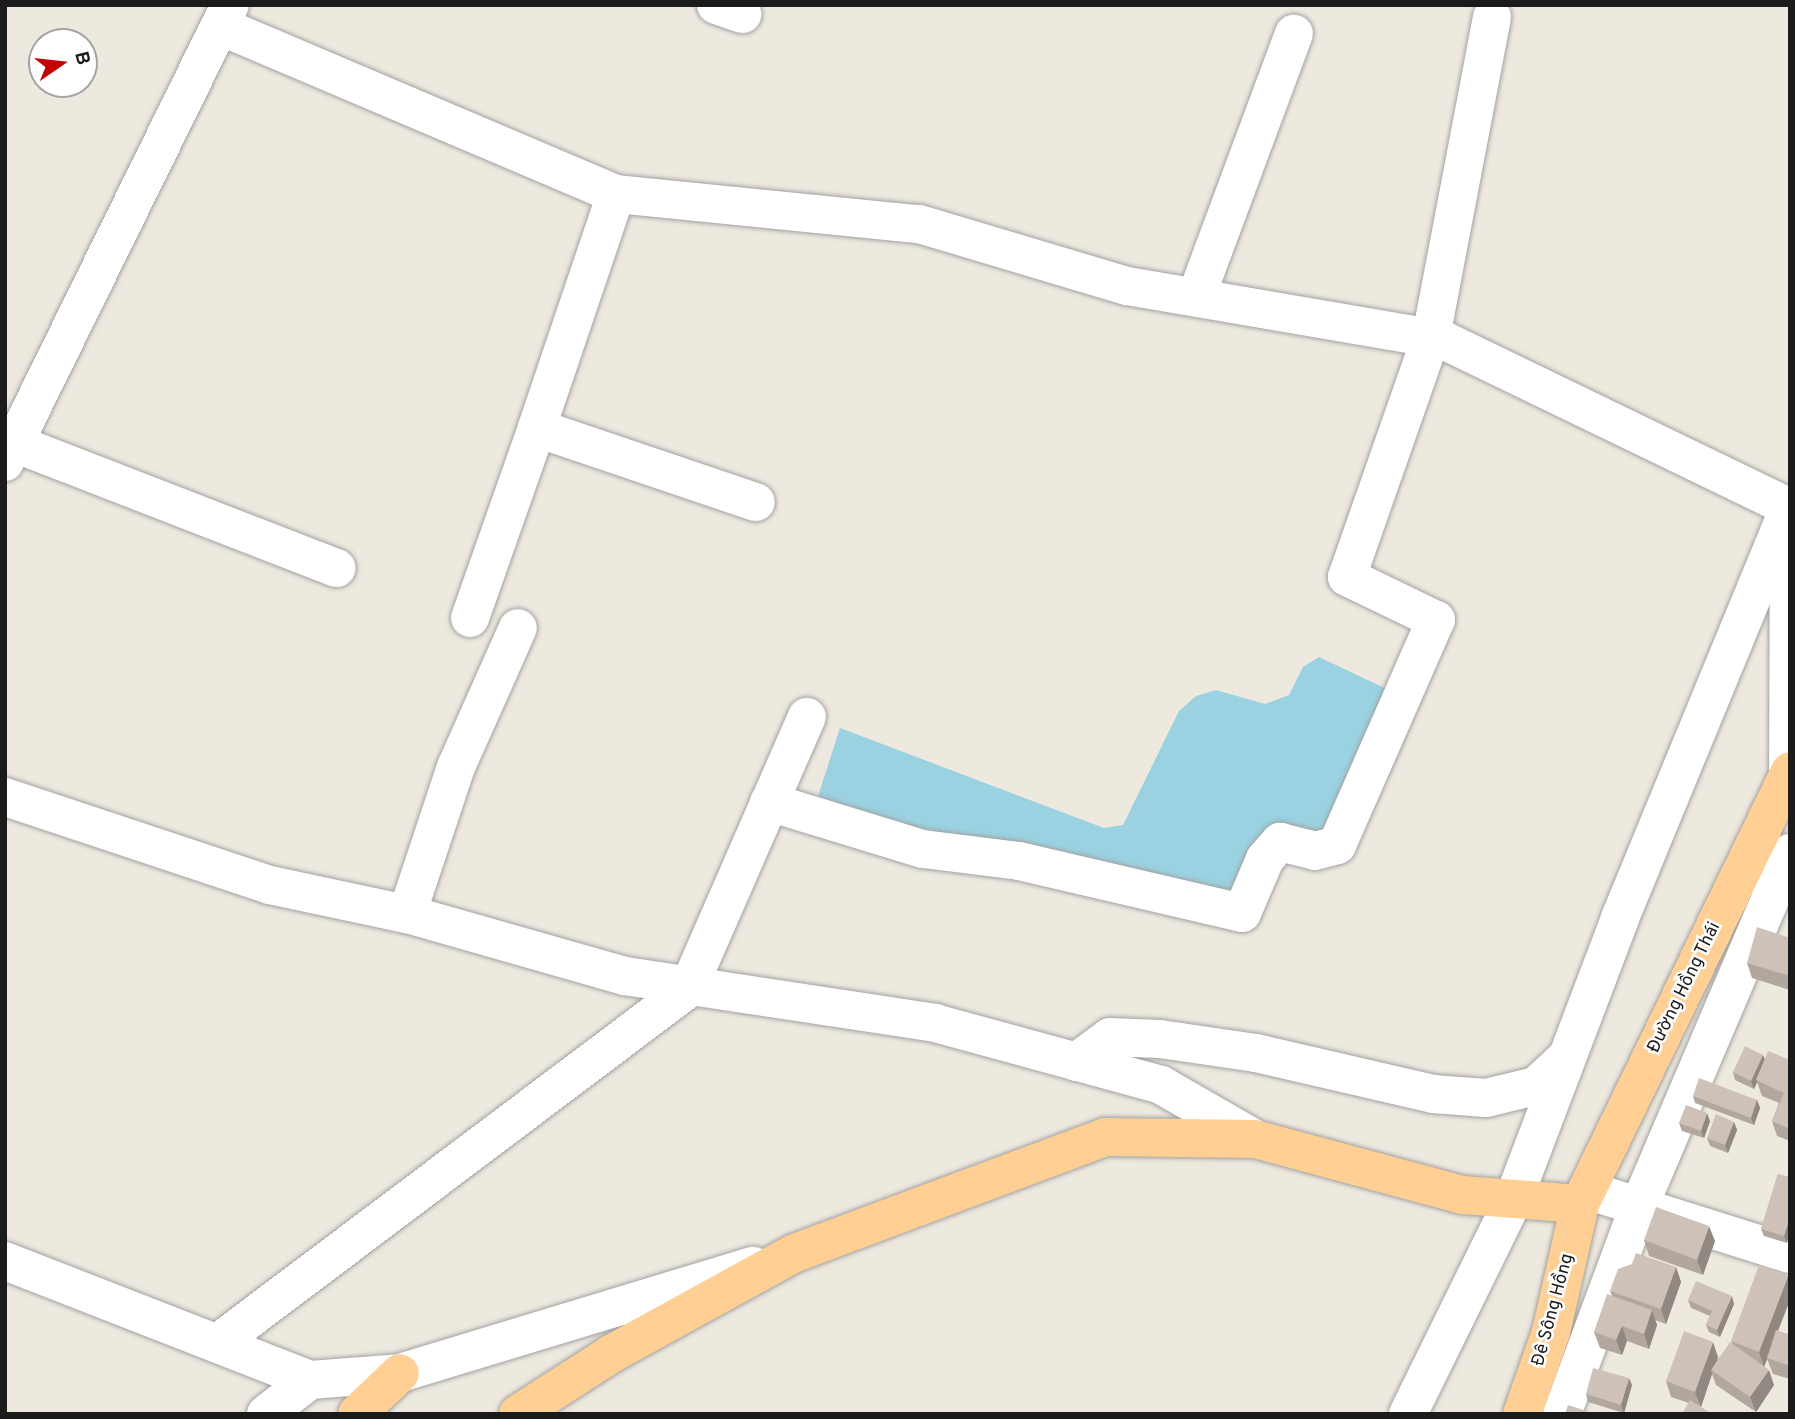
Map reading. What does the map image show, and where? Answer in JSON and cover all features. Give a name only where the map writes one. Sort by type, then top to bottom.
[{"type":"main road","name":"Đường Hồng Thái","points":[[1583,1197],[1789,774]]},
{"type":"main road","points":[[519,1414],[611,1353],[795,1254],[1105,1137],[1255,1139],[1511,1203],[1583,1197]]},
{"type":"main road","name":"Đê Sông Hồng","points":[[1522,1414],[1551,1332],[1583,1197]]},
{"type":"main road","points":[[357,1414],[400,1373]]},
{"type":"street","points":[[337,568],[10,452],[225,16],[616,194],[919,224],[1127,286],[1431,337],[1789,507]]},
{"type":"street","points":[[769,802],[923,849],[1019,861],[1242,913],[1265,859],[1280,842],[1315,851],[1337,845],[1425,656],[1436,620],[1347,577],[1431,337],[1492,17]]},
{"type":"street","points":[[1196,297],[1294,34]]},
{"type":"street","points":[[470,618],[616,194]]},
{"type":"street","points":[[537,428],[756,502]]},
{"type":"street","points":[[1789,507],[1789,774]]},
{"type":"street","points":[[1408,1414],[1511,1203],[1565,1059],[1789,507]]},
{"type":"street","points":[[407,914],[456,767],[518,628]]},
{"type":"street","points":[[219,1342],[688,989],[807,717]]},
{"type":"street","points":[[5,797],[270,885],[407,914],[688,989],[934,1023],[1161,1085],[1255,1139]]},
{"type":"street","points":[[1562,1414],[1638,1209],[1790,853]]},
{"type":"street","points":[[1076,1062],[1110,1037],[1160,1039],[1256,1052],[1433,1094],[1486,1098],[1535,1086],[1565,1059]]},
{"type":"street","points":[[1583,1197],[1638,1209],[1790,1254]]},
{"type":"street","points":[[5,1261],[219,1342],[310,1380],[400,1373],[795,1254]]},
{"type":"street","points":[[266,1414],[310,1380]]},
{"type":"water","points":[[1319,657],[1393,692],[1322,838],[1269,826],[1237,903],[913,836],[818,796],[840,728],[1104,828],[1123,825],[1179,711],[1196,696],[1216,690],[1265,704],[1289,695],[1303,667]]},
{"type":"building","points":[[1757,927],[1790,938],[1790,976],[1747,963]]},
{"type":"building","points":[[1745,1046],[1763,1055],[1751,1081],[1733,1072]]},
{"type":"building","points":[[1768,1051],[1790,1060],[1790,1129],[1772,1121],[1784,1093],[1756,1080]]},
{"type":"building","points":[[1699,1078],[1757,1100],[1751,1118],[1693,1096]]},
{"type":"building","points":[[1686,1105],[1707,1113],[1701,1131],[1679,1123]]},
{"type":"building","points":[[1716,1114],[1734,1122],[1725,1145],[1707,1138]]},
{"type":"building","points":[[1778,1174],[1790,1177],[1790,1216],[1784,1236],[1761,1229]]},
{"type":"building","points":[[1656,1207],[1709,1226],[1697,1260],[1644,1240]]},
{"type":"building","points":[[1636,1253],[1676,1267],[1661,1309],[1610,1291],[1618,1269],[1632,1264]]},
{"type":"building","points":[[1759,1265],[1788,1276],[1759,1352],[1731,1341]]},
{"type":"building","points":[[1696,1281],[1732,1296],[1717,1330],[1706,1325],[1712,1311],[1688,1300]]},
{"type":"building","points":[[1607,1294],[1652,1310],[1644,1334],[1622,1326],[1616,1340],[1594,1332]]},
{"type":"building","points":[[1776,1330],[1790,1335],[1790,1366],[1767,1358]]},
{"type":"building","points":[[1684,1331],[1713,1342],[1695,1392],[1666,1381]]},
{"type":"building","points":[[1730,1342],[1769,1370],[1750,1397],[1711,1370]]},
{"type":"building","points":[[1593,1368],[1629,1378],[1621,1405],[1586,1394]]},
{"type":"building","points":[[1690,1400],[1712,1414],[1682,1414]]},
{"type":"building","points":[[1568,1405],[1596,1414],[1565,1414]]}]
